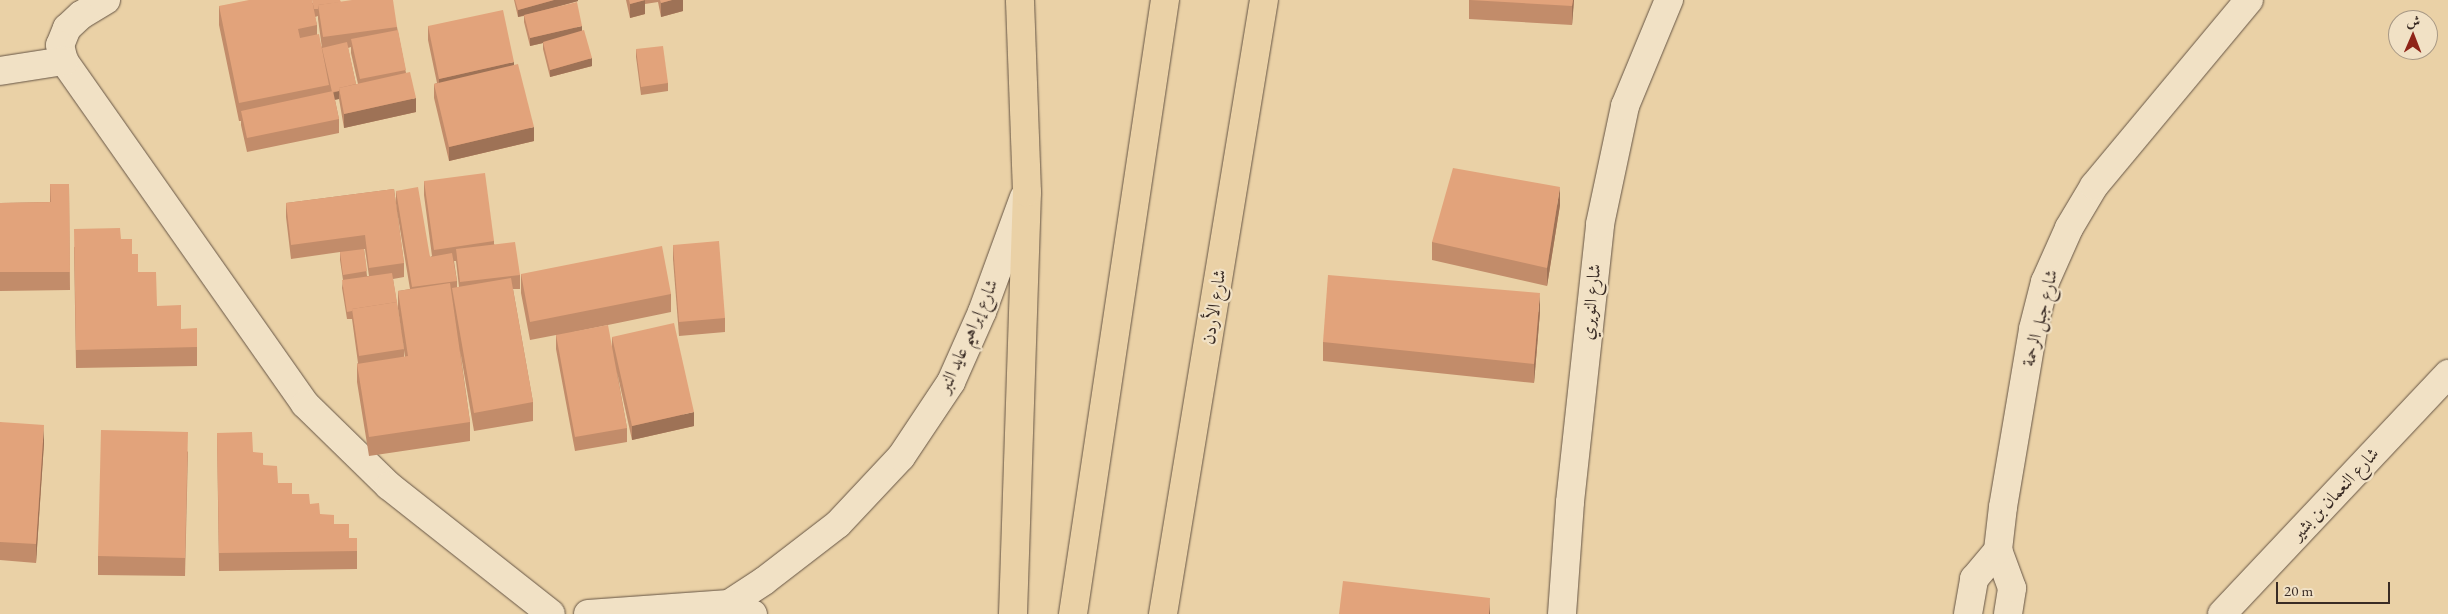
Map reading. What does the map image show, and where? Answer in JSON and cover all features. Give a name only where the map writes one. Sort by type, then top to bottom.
[{"type":"highway","points":[[1013,614],[1027,192],[1020,0]]},
{"type":"highway","points":[[1073,614],[1166,0]]},
{"type":"highway","name":"شارع الأردن","points":[[1163,614],[1265,2]]},
{"type":"street","points":[[106,0],[81,15],[67,28],[60,45],[64,61],[305,404],[342,443],[402,498],[551,614]]},
{"type":"street","name":"شارع النويري","points":[[1562,614],[1570,502],[1600,224],[1625,106],[1669,0]]},
{"type":"street","name":"شارع جبل الرحمة","points":[[2010,612],[2012,588],[1998,550],[2003,507],[2033,329],[2046,282],[2069,228],[2094,186],[2249,0]]},
{"type":"street","points":[[0,71],[64,61]]},
{"type":"street","name":"شارع إبراهيم عايد النبر","points":[[588,614],[741,609],[764,581],[838,524],[902,457],[951,382],[982,312],[1027,192]]},
{"type":"street","name":"شارع النعمان بن بشير","points":[[2222,614],[2448,374]]},
{"type":"street","points":[[1968,614],[1974,578],[1998,550]]},
{"type":"building","points":[[249,0],[312,0],[317,25],[298,29],[300,38],[319,34],[329,85],[239,103],[219,6]]},
{"type":"building","points":[[312,0],[340,0],[341,2],[318,5],[318,9],[314,9]]},
{"type":"building","points":[[352,0],[393,0],[397,27],[323,37],[318,5]]},
{"type":"building","points":[[515,0],[554,0],[518,10]]},
{"type":"building","points":[[629,0],[645,0],[630,4]]},
{"type":"building","points":[[660,0],[672,0],[661,3]]},
{"type":"building","points":[[1470,0],[1573,0],[1572,6]]},
{"type":"building","points":[[577,2],[582,26],[530,38],[524,15]]},
{"type":"building","points":[[503,10],[514,62],[439,79],[428,26]]},
{"type":"building","points":[[398,30],[406,70],[360,79],[351,39]]},
{"type":"building","points":[[584,30],[592,58],[550,70],[543,42]]},
{"type":"building","points":[[347,42],[356,84],[339,88],[339,91],[332,92],[322,48]]},
{"type":"building","points":[[663,46],[668,83],[641,87],[636,49]]},
{"type":"building","points":[[518,64],[534,127],[449,147],[434,84]]},
{"type":"building","points":[[410,72],[416,98],[344,114],[339,88]]},
{"type":"building","points":[[333,91],[339,119],[247,138],[241,111]]},
{"type":"building","points":[[1453,168],[1560,187],[1547,268],[1432,242]]},
{"type":"building","points":[[485,173],[494,241],[434,250],[424,181]]},
{"type":"building","points":[[50,184],[69,184],[70,272],[0,272],[0,203],[51,202]]},
{"type":"building","points":[[418,187],[430,257],[452,253],[457,281],[412,287],[396,191]]},
{"type":"building","points":[[394,189],[404,263],[369,268],[365,235],[291,245],[286,203]]},
{"type":"building","points":[[120,228],[121,239],[132,239],[132,254],[138,254],[138,272],[156,272],[157,306],[181,305],[181,329],[197,328],[197,347],[76,350],[74,229]]},
{"type":"building","points":[[719,241],[725,318],[679,322],[673,245]]},
{"type":"building","points":[[515,242],[520,275],[460,282],[456,249]]},
{"type":"building","points":[[662,246],[671,294],[530,322],[521,274]]},
{"type":"building","points":[[364,249],[367,271],[343,275],[340,252]]},
{"type":"building","points":[[392,273],[397,302],[352,309],[352,311],[347,312],[342,280]]},
{"type":"building","points":[[1328,275],[1540,293],[1534,364],[1323,342]]},
{"type":"building","points":[[511,278],[533,402],[474,413],[452,288]]},
{"type":"building","points":[[450,283],[470,422],[369,437],[357,364],[408,356],[398,291]]},
{"type":"building","points":[[397,302],[404,349],[359,356],[352,309]]},
{"type":"building","points":[[674,323],[694,412],[632,426],[612,337]]},
{"type":"building","points":[[608,325],[627,428],[575,437],[556,335]]},
{"type":"building","points":[[0,422],[44,425],[36,544],[0,542]]},
{"type":"building","points":[[101,430],[188,432],[185,558],[98,556]]},
{"type":"building","points":[[252,432],[253,452],[263,453],[263,465],[277,466],[278,483],[292,483],[292,494],[309,494],[310,504],[319,503],[320,514],[334,515],[334,524],[349,524],[349,538],[357,538],[357,551],[219,553],[217,433]]},
{"type":"building","points":[[1343,581],[1490,598],[1489,614],[1339,614]]}]
